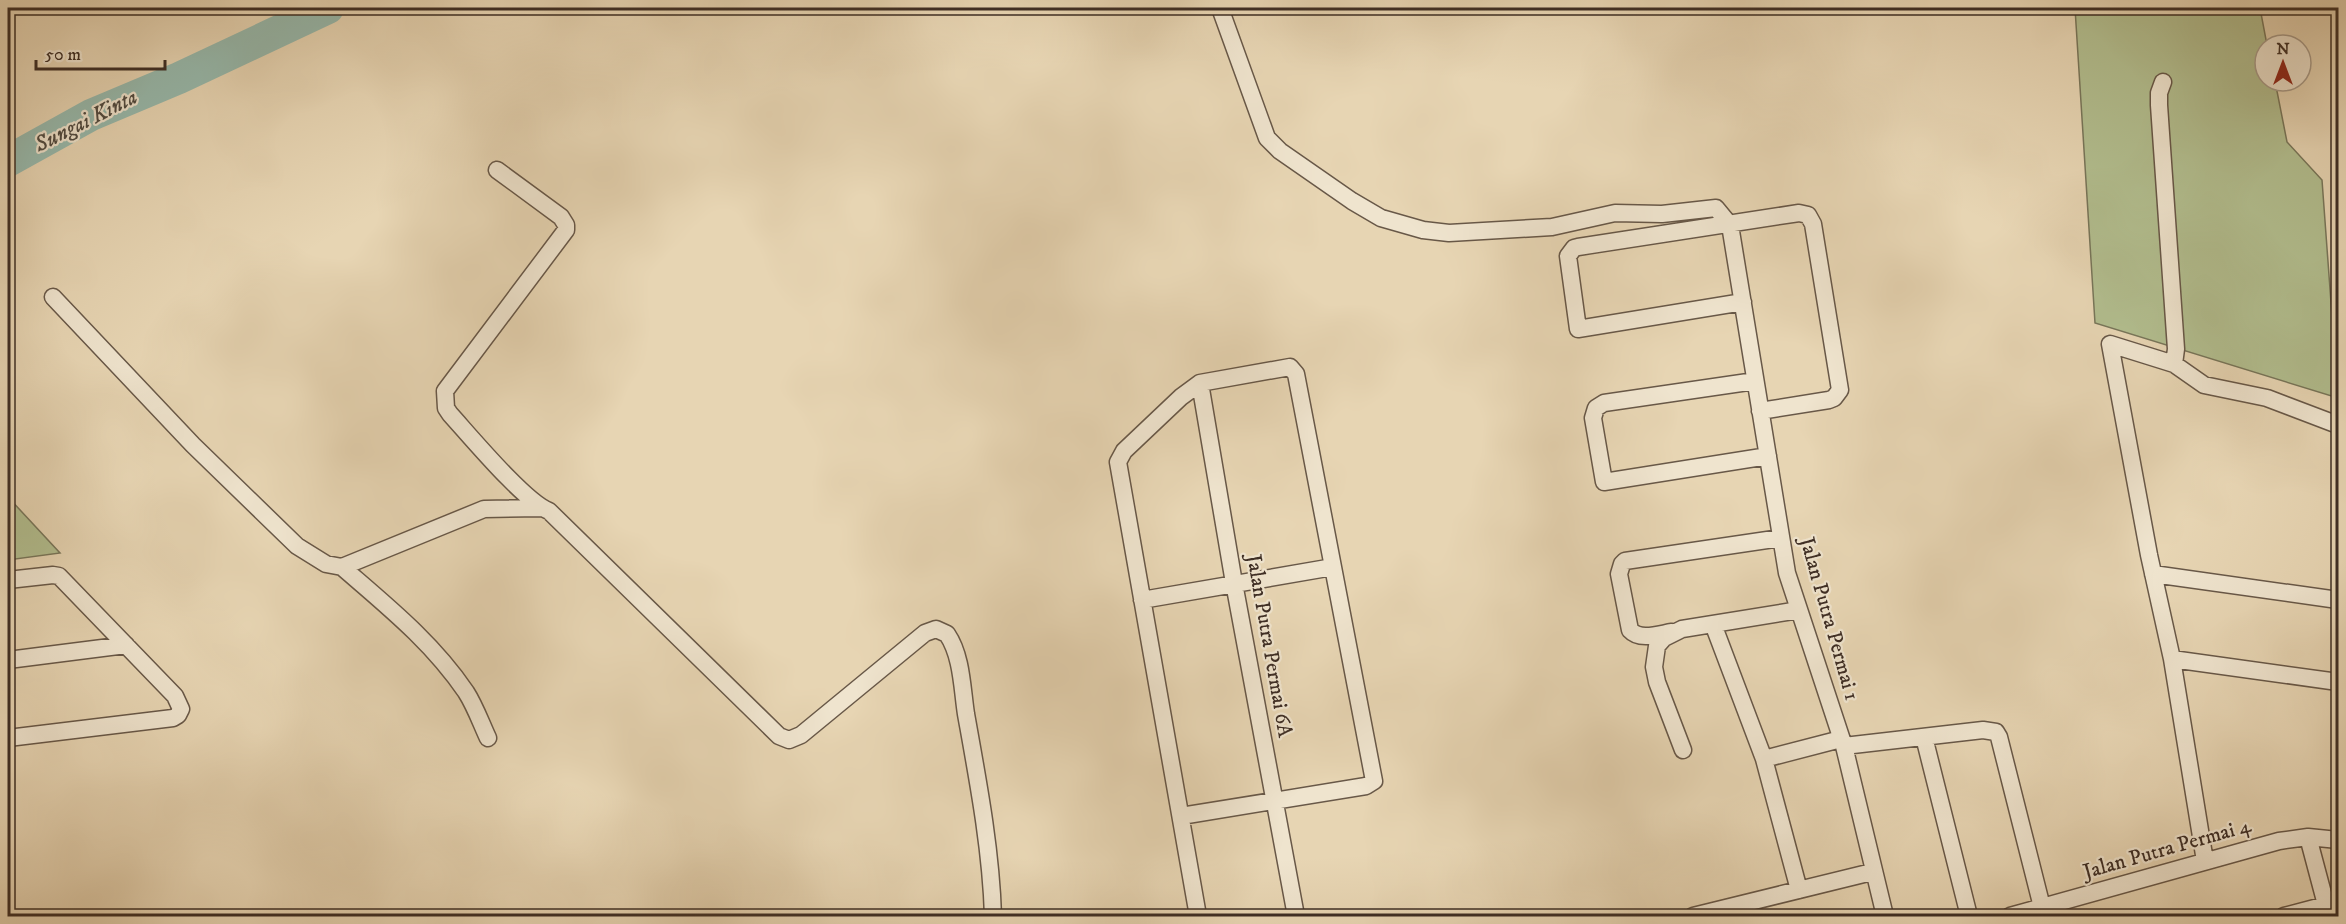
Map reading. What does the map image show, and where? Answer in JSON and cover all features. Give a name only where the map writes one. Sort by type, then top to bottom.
[{"type":"street","points":[[1220,8],[1267,138],[1280,151],[1352,201],[1381,218],[1424,230],[1449,233],[1552,227],[1615,213],[1662,214],[1716,208],[1730,225]]},
{"type":"street","points":[[2163,82],[2158,105],[2176,349],[2174,364]]},
{"type":"street","points":[[497,170],[561,217],[566,230],[449,384],[445,399],[446,408],[541,508]]},
{"type":"street","points":[[1743,302],[1578,329],[1568,261],[1570,252],[1574,249],[1798,213],[1803,213],[1812,219],[1840,385],[1838,394],[1829,400],[1760,411]]},
{"type":"street","name":"Jalan Putra Permai 1","points":[[1730,225],[1787,573],[1843,743],[1872,872],[1885,916]]},
{"type":"street","points":[[54,297],[193,445],[297,546],[326,564],[342,567],[409,624],[435,650],[467,693],[488,738]]},
{"type":"street","points":[[2205,861],[2172,659],[2153,574],[2110,344],[2174,364],[2204,385],[2267,398],[2338,425]]},
{"type":"street","points":[[1181,816],[1366,786],[1374,781],[1294,369],[1285,367],[1200,383],[1181,397],[1124,451],[1118,462],[1198,916]]},
{"type":"street","points":[[1755,381],[1599,405],[1593,418],[1604,482],[1768,456]]},
{"type":"street","name":"Jalan Putra Permai 6A","points":[[1200,383],[1234,583],[1296,916]]},
{"type":"street","points":[[342,567],[484,509],[541,508],[549,511],[779,736],[785,739],[801,735],[925,633],[936,629],[947,634],[956,655],[978,781],[993,916]]},
{"type":"street","points":[[1781,538],[1625,561],[1619,574],[1630,630],[1634,634],[1643,636],[1668,635],[1713,624],[1799,610]]},
{"type":"street","points":[[1142,600],[1333,567]]},
{"type":"street","points":[[2153,574],[2338,600]]},
{"type":"street","points":[[8,580],[60,576],[175,696],[180,709],[173,718],[8,738]]},
{"type":"street","points":[[1713,624],[1764,759],[1799,890]]},
{"type":"street","points":[[1668,635],[1657,646],[1654,667],[1683,750]]},
{"type":"street","points":[[8,660],[126,645]]},
{"type":"street","points":[[2172,659],[2338,682]]},
{"type":"street","points":[[1764,759],[1843,743],[1991,730],[1999,737],[2042,907]]},
{"type":"street","points":[[1924,737],[1969,916]]},
{"type":"street","points":[[2284,916],[2327,911],[2308,837]]},
{"type":"street","name":"Jalan Putra Permai 4","points":[[2010,916],[2279,841],[2308,837],[2338,840]]},
{"type":"street","points":[[1693,916],[1872,872]]},
{"type":"green space","points":[[2075,8],[2260,8],[2265,33],[2253,33],[2253,93],[2277,93],[2287,142],[2322,180],[2338,398],[2095,323]]},
{"type":"green space","points":[[8,497],[60,553],[8,560]]},
{"type":"waterway","name":"Sungai Kinta","points":[[8,161],[91,115],[179,78],[328,8]]}]
